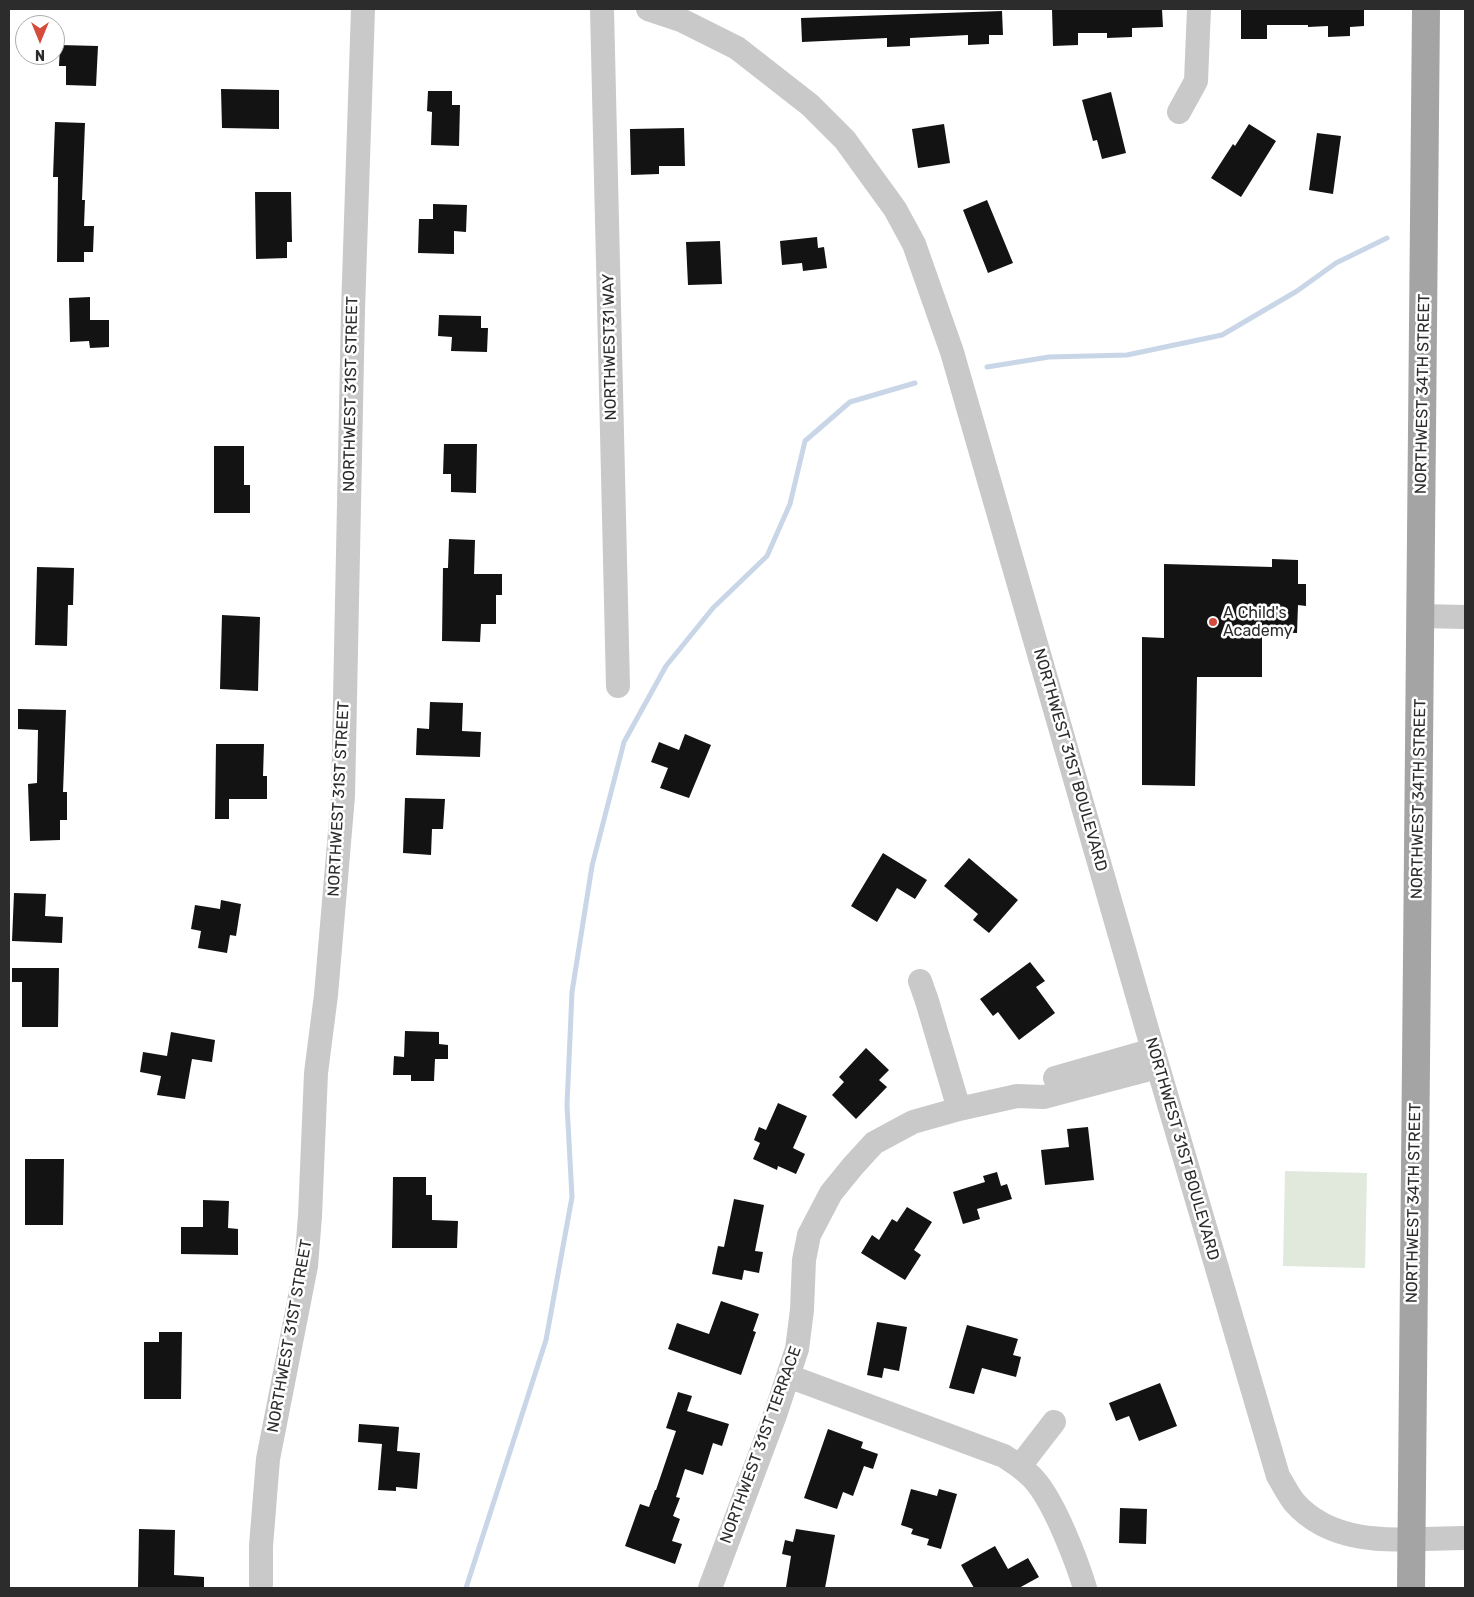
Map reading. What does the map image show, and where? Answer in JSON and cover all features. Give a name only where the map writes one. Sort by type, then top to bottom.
[{"type":"main road","name":"NORTHWEST 34TH STREET","points":[[1411,1588],[1426,9]]},
{"type":"street","name":"NORTHWEST 31ST STREET","points":[[261,1587],[261,1546],[268,1459],[306,1266],[316,1073],[326,995],[343,796],[352,320],[363,9]]},
{"type":"street","name":"NORTHWEST31 WAY","points":[[602,9],[618,686]]},
{"type":"street","name":"NORTHWEST 31ST BOULEVARD","points":[[648,9],[681,20],[737,48],[810,105],[845,140],[895,208],[914,244],[952,352],[1155,1058],[1278,1476],[1294,1501],[1313,1519],[1335,1531],[1364,1538],[1465,1538]]},
{"type":"street","points":[[1179,112],[1196,81],[1199,9]]},
{"type":"street","points":[[1421,616],[1465,617]]},
{"type":"street","points":[[920,981],[928,1001],[958,1109]]},
{"type":"street","name":"NORTHWEST 31ST TERRACE","points":[[710,1588],[797,1349],[802,1310],[804,1260],[809,1235],[831,1193],[874,1143],[913,1122],[958,1109],[1017,1096],[1040,1082],[1155,1058]]},
{"type":"street","points":[[788,1376],[1004,1456],[1020,1466],[1036,1482],[1048,1500],[1068,1542],[1085,1588]]},
{"type":"street","points":[[1020,1466],[1054,1422]]},
{"type":"shaded area","points":[[1285,1171],[1367,1173],[1365,1268],[1283,1266]]},
{"type":"building","points":[[1052,9],[1162,9],[1163,27],[1132,28],[1132,37],[1107,38],[1107,33],[1078,33],[1078,45],[1053,46]]},
{"type":"building","points":[[1241,9],[1364,9],[1364,26],[1350,27],[1350,36],[1328,37],[1328,26],[1267,25],[1267,39],[1241,39]]},
{"type":"building","points":[[1002,11],[1003,35],[989,35],[989,44],[968,45],[968,35],[910,38],[910,46],[887,47],[887,38],[802,42],[801,18]]},
{"type":"building","points":[[65,45],[98,46],[96,86],[66,85],[66,66],[59,66],[65,65]]},
{"type":"building","points":[[221,89],[279,90],[279,129],[222,128]]},
{"type":"building","points":[[428,91],[452,91],[452,105],[460,105],[459,146],[431,145],[432,112],[427,111]]},
{"type":"building","points":[[1111,92],[1126,153],[1102,159],[1097,140],[1093,141],[1082,100]]},
{"type":"building","points":[[55,122],[85,123],[82,200],[85,200],[84,226],[94,226],[93,252],[84,252],[84,262],[57,262],[58,177],[53,177]]},
{"type":"building","points":[[944,124],[950,163],[918,168],[912,129]]},
{"type":"building","points":[[1249,124],[1276,141],[1241,197],[1211,178],[1233,144],[1235,146]]},
{"type":"building","points":[[684,128],[685,166],[659,166],[659,174],[631,175],[630,129]]},
{"type":"building","points":[[1317,133],[1341,136],[1333,194],[1309,190]]},
{"type":"building","points":[[255,192],[291,192],[292,242],[287,242],[287,258],[256,259]]},
{"type":"building","points":[[987,200],[1013,263],[988,273],[963,210]]},
{"type":"building","points":[[433,204],[467,205],[466,232],[454,231],[454,254],[418,253],[419,219],[433,219]]},
{"type":"building","points":[[817,237],[818,248],[824,247],[827,268],[803,271],[802,263],[782,265],[780,241]]},
{"type":"building","points":[[720,241],[722,284],[688,285],[686,242]]},
{"type":"building","points":[[90,297],[90,320],[109,320],[109,347],[90,348],[89,341],[70,342],[69,298]]},
{"type":"building","points":[[439,315],[481,316],[481,328],[488,328],[487,352],[451,351],[452,337],[438,336]]},
{"type":"building","points":[[444,444],[477,444],[476,493],[451,492],[451,474],[443,474]]},
{"type":"building","points":[[214,446],[244,446],[244,485],[250,485],[250,513],[214,513]]},
{"type":"building","points":[[449,539],[475,540],[474,574],[502,574],[502,595],[496,595],[496,624],[481,624],[480,642],[442,641],[443,568],[448,568]]},
{"type":"building","name":"A Child's Academy","points":[[1272,559],[1298,560],[1298,584],[1306,584],[1306,606],[1298,605],[1297,633],[1262,632],[1262,677],[1197,677],[1195,786],[1142,785],[1142,637],[1164,638],[1164,564],[1272,567]]},
{"type":"building","points":[[37,567],[74,568],[73,605],[68,605],[67,646],[35,645]]},
{"type":"building","points":[[222,615],[260,617],[258,691],[220,689]]},
{"type":"building","points":[[430,702],[463,703],[462,731],[481,732],[480,757],[416,755],[417,728],[429,729]]},
{"type":"building","points":[[18,709],[66,710],[63,792],[67,792],[67,820],[60,820],[60,840],[30,841],[28,784],[37,783],[38,730],[18,729]]},
{"type":"building","points":[[685,734],[711,745],[689,798],[660,788],[668,768],[651,762],[659,742],[679,750]]},
{"type":"building","points":[[216,744],[264,744],[263,776],[267,776],[267,799],[229,799],[229,819],[215,819]]},
{"type":"building","points":[[405,798],[445,799],[443,829],[432,829],[431,855],[403,853]]},
{"type":"building","points":[[883,853],[927,880],[915,899],[897,888],[877,922],[851,906]]},
{"type":"building","points":[[969,858],[1018,900],[989,933],[973,920],[978,914],[944,886]]},
{"type":"building","points":[[14,893],[46,894],[45,916],[63,917],[62,943],[12,941]]},
{"type":"building","points":[[221,900],[241,904],[236,936],[230,935],[227,953],[198,948],[201,931],[191,929],[195,905],[220,909]]},
{"type":"building","points":[[1030,962],[1045,981],[1036,987],[1055,1013],[1019,1040],[998,1012],[993,1016],[980,999]]},
{"type":"building","points":[[12,968],[59,968],[58,1027],[22,1027],[22,982],[12,982]]},
{"type":"building","points":[[405,1031],[439,1032],[439,1044],[448,1045],[448,1059],[435,1059],[434,1081],[411,1081],[411,1075],[393,1075],[394,1056],[404,1057]]},
{"type":"building","points":[[171,1032],[215,1040],[212,1062],[192,1059],[185,1099],[157,1095],[161,1076],[140,1072],[143,1052],[167,1056]]},
{"type":"building","points":[[866,1048],[889,1070],[879,1080],[887,1087],[856,1119],[832,1095],[844,1082],[839,1077]]},
{"type":"building","points":[[778,1103],[807,1116],[793,1148],[805,1154],[796,1174],[778,1166],[777,1170],[753,1159],[760,1143],[754,1140],[759,1127],[766,1130]]},
{"type":"building","points":[[1088,1127],[1094,1180],[1045,1185],[1041,1150],[1069,1147],[1067,1129]]},
{"type":"building","points":[[25,1159],[64,1159],[63,1225],[25,1225]]},
{"type":"building","points":[[997,1172],[1001,1186],[1007,1184],[1012,1199],[977,1209],[980,1219],[963,1224],[953,1192],[985,1182],[983,1176]]},
{"type":"building","points":[[393,1177],[426,1177],[426,1195],[432,1195],[432,1220],[458,1221],[457,1248],[392,1248]]},
{"type":"building","points":[[734,1199],[764,1205],[755,1251],[763,1252],[759,1273],[744,1270],[742,1280],[712,1274],[718,1246],[724,1247]]},
{"type":"building","points":[[203,1200],[229,1201],[228,1228],[238,1229],[238,1255],[181,1254],[181,1227],[203,1227]]},
{"type":"building","points":[[907,1207],[932,1222],[914,1250],[921,1255],[905,1280],[861,1253],[872,1235],[879,1240],[892,1219],[897,1222]]},
{"type":"building","points":[[721,1301],[759,1314],[753,1331],[756,1332],[741,1375],[668,1349],[677,1323],[709,1334]]},
{"type":"building","points":[[877,1322],[907,1327],[899,1371],[884,1368],[882,1378],[867,1375]]},
{"type":"building","points":[[967,1325],[1018,1339],[1013,1355],[1021,1357],[1016,1377],[982,1368],[974,1394],[949,1388]]},
{"type":"building","points":[[159,1332],[182,1332],[181,1399],[144,1399],[144,1342],[159,1342]]},
{"type":"building","points":[[1160,1383],[1177,1426],[1139,1441],[1129,1416],[1116,1421],[1109,1403]]},
{"type":"building","points":[[678,1392],[692,1396],[687,1411],[729,1424],[722,1446],[713,1443],[703,1475],[685,1469],[676,1497],[680,1498],[673,1516],[680,1519],[672,1541],[682,1544],[675,1564],[625,1546],[640,1504],[649,1507],[656,1490],[676,1431],[666,1428]]},
{"type":"building","points":[[359,1424],[399,1427],[397,1451],[420,1453],[417,1489],[396,1487],[396,1491],[378,1490],[382,1444],[358,1442]]},
{"type":"building","points":[[828,1429],[863,1442],[861,1448],[878,1454],[873,1469],[864,1466],[853,1496],[843,1492],[837,1509],[804,1498]]},
{"type":"building","points":[[911,1489],[937,1496],[939,1489],[957,1494],[941,1549],[927,1545],[929,1539],[911,1534],[913,1529],[901,1525]]},
{"type":"building","points":[[1120,1508],[1147,1509],[1146,1544],[1119,1543]]},
{"type":"building","points":[[139,1529],[175,1530],[174,1575],[204,1577],[204,1588],[138,1588]]},
{"type":"building","points":[[796,1529],[835,1535],[825,1588],[786,1587],[791,1556],[782,1554],[785,1540],[793,1542]]},
{"type":"building","points":[[995,1546],[1008,1569],[1028,1558],[1039,1577],[1019,1588],[974,1588],[961,1565]]},
{"type":"waterway","points":[[987,367],[1049,357],[1127,355],[1222,335],[1297,291],[1336,263],[1387,238]]},
{"type":"waterway","points":[[466,1588],[546,1340],[572,1197],[567,1105],[572,992],[592,866],[624,742],[666,666],[713,608],[767,556],[790,504],[805,441],[850,402],[915,383]]},
{"type":"place","name":"A Child's Academy","points":[[1213,622]]}]
